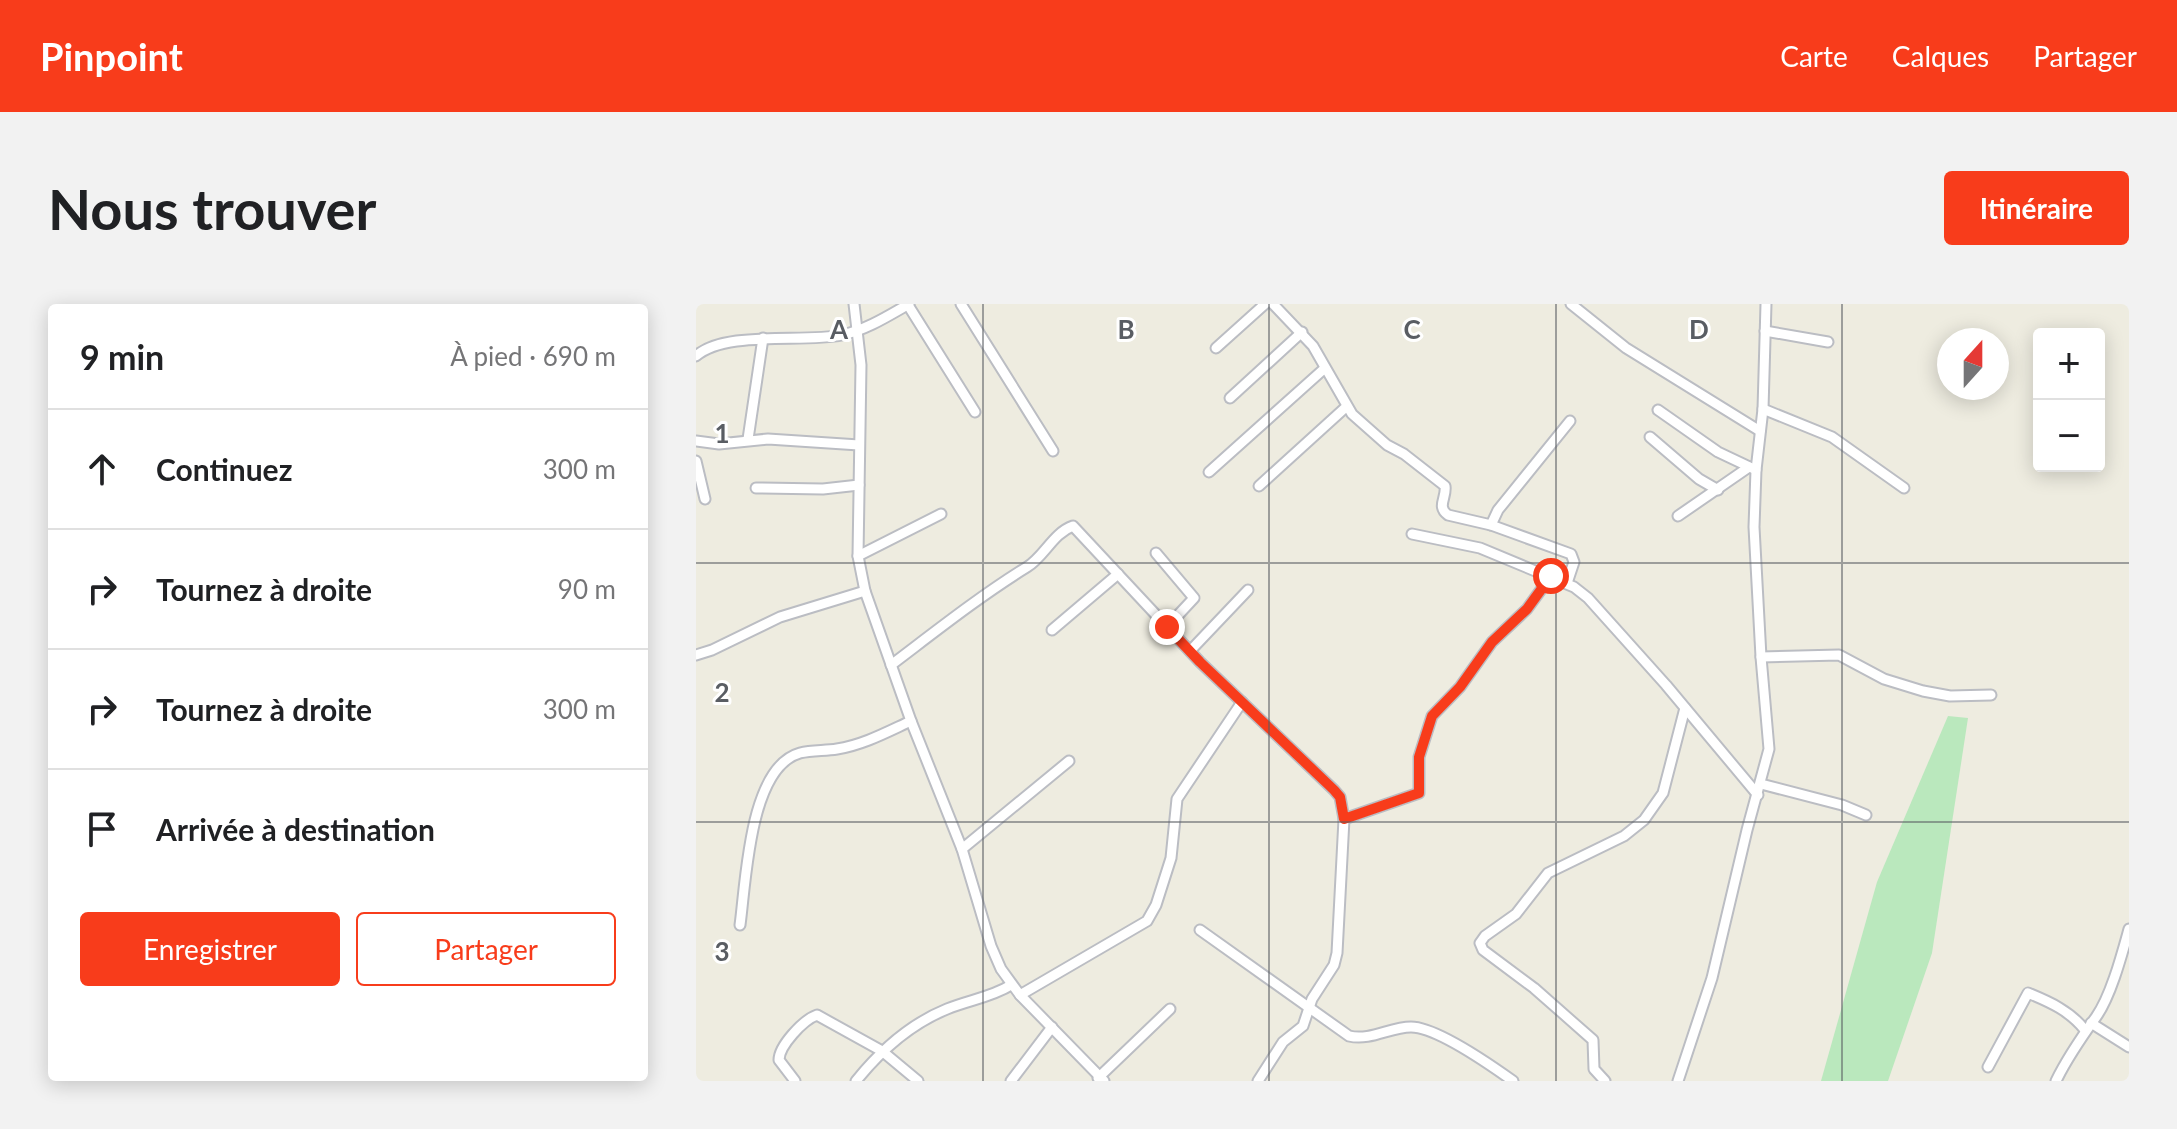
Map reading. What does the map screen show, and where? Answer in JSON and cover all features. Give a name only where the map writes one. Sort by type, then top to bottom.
[{"type":"street","points":[[854,304],[859,330],[858,556],[865,591],[911,721],[962,849],[991,946],[1011,985],[1099,1079],[1170,1009]]},
{"type":"street","points":[[696,356],[711,347],[763,338],[816,338],[859,330],[908,304],[975,412]]},
{"type":"street","points":[[961,304],[1053,451]]},
{"type":"street","points":[[1216,348],[1265,304]]},
{"type":"street","points":[[1273,304],[1302,332],[1346,407],[1387,445],[1443,483],[1446,490],[1441,506],[1443,511],[1571,554],[1574,562],[1567,583]]},
{"type":"street","points":[[1571,304],[1626,348],[1760,431]]},
{"type":"street","points":[[1679,1081],[1712,978],[1769,749],[1761,657],[1752,468],[1763,409],[1766,304]]},
{"type":"street","points":[[1765,331],[1828,342]]},
{"type":"street","points":[[1230,398],[1302,332]]},
{"type":"street","points":[[748,439],[763,338]]},
{"type":"street","points":[[1209,472],[1325,368]]},
{"type":"street","points":[[1259,486],[1346,407]]},
{"type":"street","points":[[1763,409],[1832,437],[1904,488]]},
{"type":"street","points":[[1658,410],[1718,452],[1752,468]]},
{"type":"street","points":[[1491,525],[1498,510],[1570,421]]},
{"type":"street","points":[[1650,437],[1699,479],[1718,490]]},
{"type":"street","points":[[696,441],[719,444],[748,439],[859,445]]},
{"type":"street","points":[[696,461],[705,499]]},
{"type":"street","points":[[1678,516],[1752,468]]},
{"type":"street","points":[[756,488],[823,489],[859,485]]},
{"type":"street","points":[[858,556],[941,514]]},
{"type":"street","points":[[891,665],[996,585],[1030,566],[1067,528],[1073,526],[1190,651],[1334,790],[1340,797],[1344,819],[1334,965],[1312,999],[1303,1026],[1283,1042],[1258,1081]]},
{"type":"street","points":[[1412,534],[1480,548],[1567,583],[1588,598],[1758,795]]},
{"type":"street","points":[[1156,553],[1194,598],[1167,627]]},
{"type":"street","points":[[1052,630],[1118,574]]},
{"type":"street","points":[[1344,819],[1419,793],[1419,757],[1432,716],[1460,687],[1492,642],[1527,609],[1551,576]]},
{"type":"street","points":[[1190,651],[1248,590]]},
{"type":"street","points":[[696,655],[780,617],[865,591]]},
{"type":"street","points":[[1761,657],[1839,655],[1884,679],[1923,691],[1950,696],[1991,695]]},
{"type":"street","points":[[1020,995],[1147,921],[1156,905],[1171,858],[1177,799],[1242,702]]},
{"type":"street","points":[[1605,1081],[1594,1069],[1593,1040],[1534,988],[1483,950],[1480,943],[1516,914],[1548,873],[1624,836],[1644,820],[1663,793],[1685,708]]},
{"type":"street","points":[[740,925],[756,814],[775,772],[786,760],[800,753],[860,744],[911,721]]},
{"type":"street","points":[[962,849],[1069,761]]},
{"type":"street","points":[[1761,784],[1842,805],[1866,815]]},
{"type":"street","points":[[2056,1081],[2105,1001],[2129,929]]},
{"type":"street","points":[[1200,930],[1349,1036],[1360,1038],[1405,1028],[1421,1029],[1487,1062],[1513,1081]]},
{"type":"street","points":[[856,1081],[882,1051],[928,1017],[999,993],[1011,985]]},
{"type":"street","points":[[1988,1067],[2028,993],[2054,1004],[2088,1027],[2129,1047]]},
{"type":"street","points":[[795,1081],[778,1056],[813,1016],[823,1017],[882,1051],[918,1081]]},
{"type":"street","points":[[1011,1081],[1052,1027]]},
{"type":"green space","points":[[1948,716],[1968,718],[1932,953],[1888,1081],[1821,1081],[1877,882]]},
{"type":"route","points":[[1167,627],[1334,790],[1340,797],[1344,819],[1419,793],[1419,757],[1432,716],[1460,687],[1492,642],[1527,609],[1551,576]]}]
